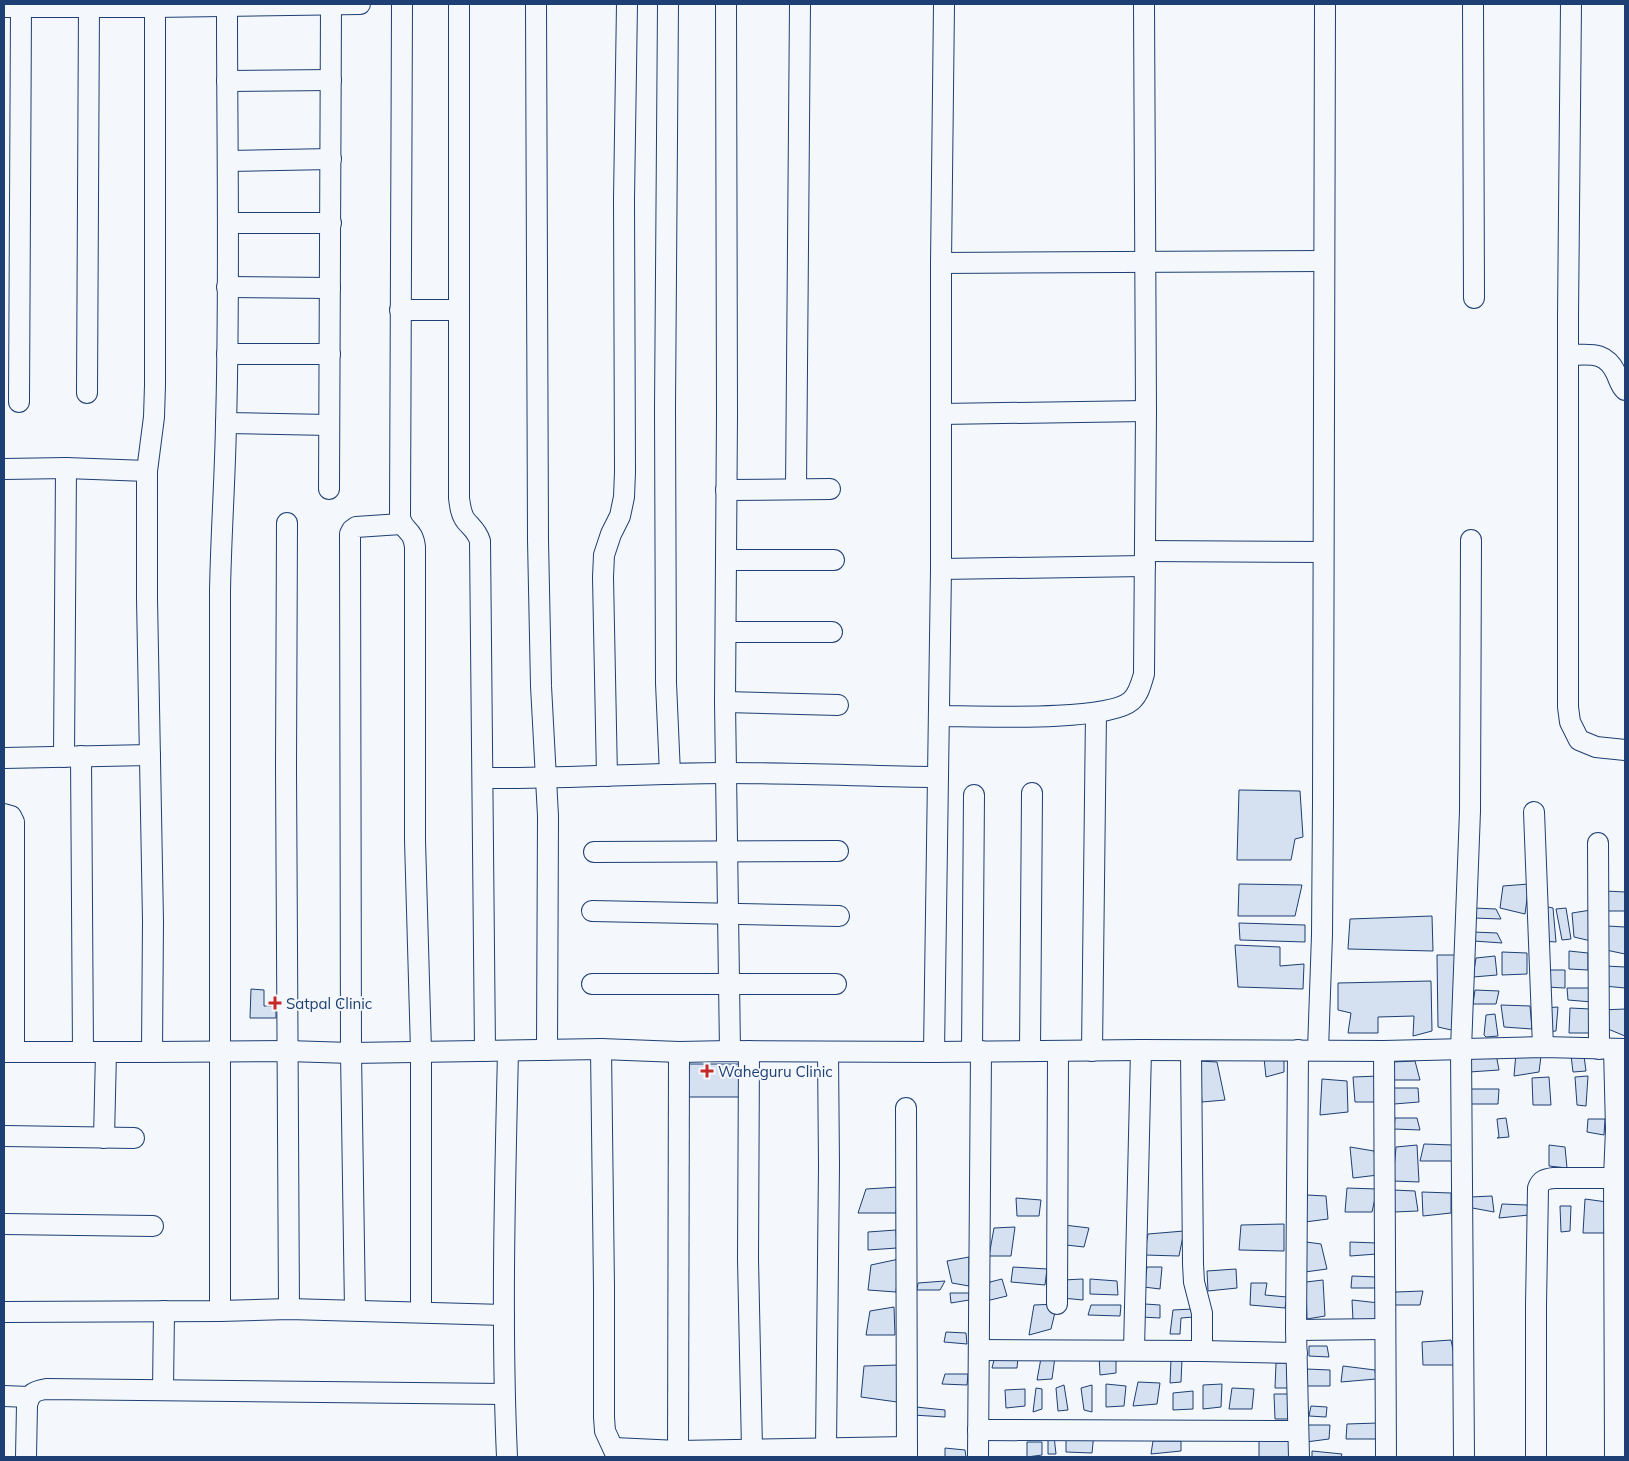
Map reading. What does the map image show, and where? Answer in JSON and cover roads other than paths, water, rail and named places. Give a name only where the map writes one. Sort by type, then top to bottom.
[{"type":"street","points":[[19,402],[12,7],[360,4]]},
{"type":"street","points":[[402,4],[400,518],[401,524],[414,538],[415,547],[415,840],[421,1051],[421,1311]]},
{"type":"street","points":[[459,4],[459,498],[462,514],[465,520],[478,533],[480,540],[485,1051]]},
{"type":"street","points":[[536,4],[538,540],[541,686],[548,816],[547,1050]]},
{"type":"street","points":[[607,776],[604,555],[620,516],[626,472],[624,199],[627,4]]},
{"type":"street","points":[[668,4],[665,445],[666,683],[670,774]]},
{"type":"street","points":[[726,4],[725,702],[729,984],[740,1051],[748,1259],[764,1452]]},
{"type":"street","points":[[796,489],[800,4]]},
{"type":"street","points":[[934,1052],[941,569],[941,263],[944,4]]},
{"type":"street","points":[[939,716],[1096,713],[1130,702],[1139,692],[1144,674],[1145,559],[1144,4]]},
{"type":"street","points":[[1298,1457],[1296,1330],[1308,1050],[1323,850],[1325,4]]},
{"type":"street","points":[[1473,4],[1474,298]]},
{"type":"street","points":[[1571,4],[1568,355],[1568,707],[1570,722],[1580,740],[1596,747],[1625,750]]},
{"type":"street","points":[[152,1052],[153,921],[147,598],[147,471],[155,393],[155,5]]},
{"type":"street","points":[[329,489],[331,5]]},
{"type":"street","points":[[87,393],[89,6]]},
{"type":"street","points":[[220,1311],[221,540],[226,423],[229,223],[227,6]]},
{"type":"street","points":[[227,81],[331,80]]},
{"type":"street","points":[[228,161],[331,159]]},
{"type":"street","points":[[229,223],[331,223]]},
{"type":"street","points":[[941,263],[1324,261]]},
{"type":"street","points":[[227,287],[330,288]]},
{"type":"street","points":[[400,310],[459,310]]},
{"type":"street","points":[[227,354],[330,354]]},
{"type":"street","points":[[1568,355],[1603,357],[1610,362],[1620,384],[1625,390]]},
{"type":"street","points":[[941,414],[1146,411]]},
{"type":"street","points":[[226,423],[329,425]]},
{"type":"street","points":[[4,469],[66,468],[147,471]]},
{"type":"street","points":[[66,468],[72,756],[83,1052]]},
{"type":"street","points":[[726,490],[830,489]]},
{"type":"street","points":[[287,523],[286,767],[289,1309]]},
{"type":"street","points":[[355,1310],[351,1053],[350,534],[356,527],[401,524]]},
{"type":"street","points":[[1464,1457],[1461,1049],[1470,811],[1471,540]]},
{"type":"street","points":[[941,569],[1323,552]]},
{"type":"street","points":[[726,560],[834,560]]},
{"type":"street","points":[[726,632],[832,632]]},
{"type":"street","points":[[725,702],[838,705]]},
{"type":"street","points":[[1092,1051],[1096,713]]},
{"type":"street","points":[[4,758],[150,755]]},
{"type":"street","points":[[483,778],[547,779],[726,773],[938,777]]},
{"type":"street","points":[[1030,1050],[1032,793]]},
{"type":"street","points":[[974,795],[980,1350],[978,1457]]},
{"type":"street","points":[[1534,812],[1543,1047]]},
{"type":"street","points":[[4,814],[11,816],[14,822],[9,886],[9,1052],[220,1052],[287,1050],[351,1053],[601,1049],[680,1052],[1030,1050],[1384,1051],[1543,1047],[1613,1049]]},
{"type":"street","points":[[1598,843],[1613,1049],[1616,1129],[1614,1178],[1615,1457]]},
{"type":"street","points":[[594,852],[838,852]]},
{"type":"street","points":[[592,912],[839,916]]},
{"type":"street","points":[[592,984],[836,984]]},
{"type":"street","points":[[601,1049],[604,1417],[606,1431],[615,1453],[764,1452],[826,1448],[860,1452],[907,1452],[906,1108]]},
{"type":"street","points":[[1134,1350],[1142,1050]]},
{"type":"street","points":[[507,1457],[504,1394],[504,1314],[508,1051]]},
{"type":"street","points":[[1057,1304],[1058,1051]]},
{"type":"street","points":[[1191,1051],[1193,1264],[1194,1282],[1202,1313],[1202,1351]]},
{"type":"street","points":[[1384,1051],[1386,1457]]},
{"type":"street","points":[[104,1138],[106,1052]]},
{"type":"street","points":[[678,1454],[680,1052]]},
{"type":"street","points":[[826,1448],[829,1166],[828,1052]]},
{"type":"street","points":[[4,1136],[134,1138]]},
{"type":"street","points":[[1536,1457],[1538,1188],[1544,1179],[1614,1178]]},
{"type":"street","points":[[4,1224],[153,1226]]},
{"type":"street","points":[[4,1312],[289,1309],[504,1314]]},
{"type":"street","points":[[163,1390],[164,1311]]},
{"type":"street","points":[[1296,1330],[1384,1329]]},
{"type":"street","points":[[980,1350],[1297,1353]]},
{"type":"street","points":[[26,1457],[27,1405],[29,1396],[35,1391],[46,1389],[504,1394]]},
{"type":"street","points":[[4,1396],[29,1396]]},
{"type":"street","points":[[978,1430],[1298,1431]]},
{"type":"place","name":"Satpal Clinic","points":[[275,1003]]},
{"type":"place","name":"Waheguru Clinic","points":[[707,1071]]}]
